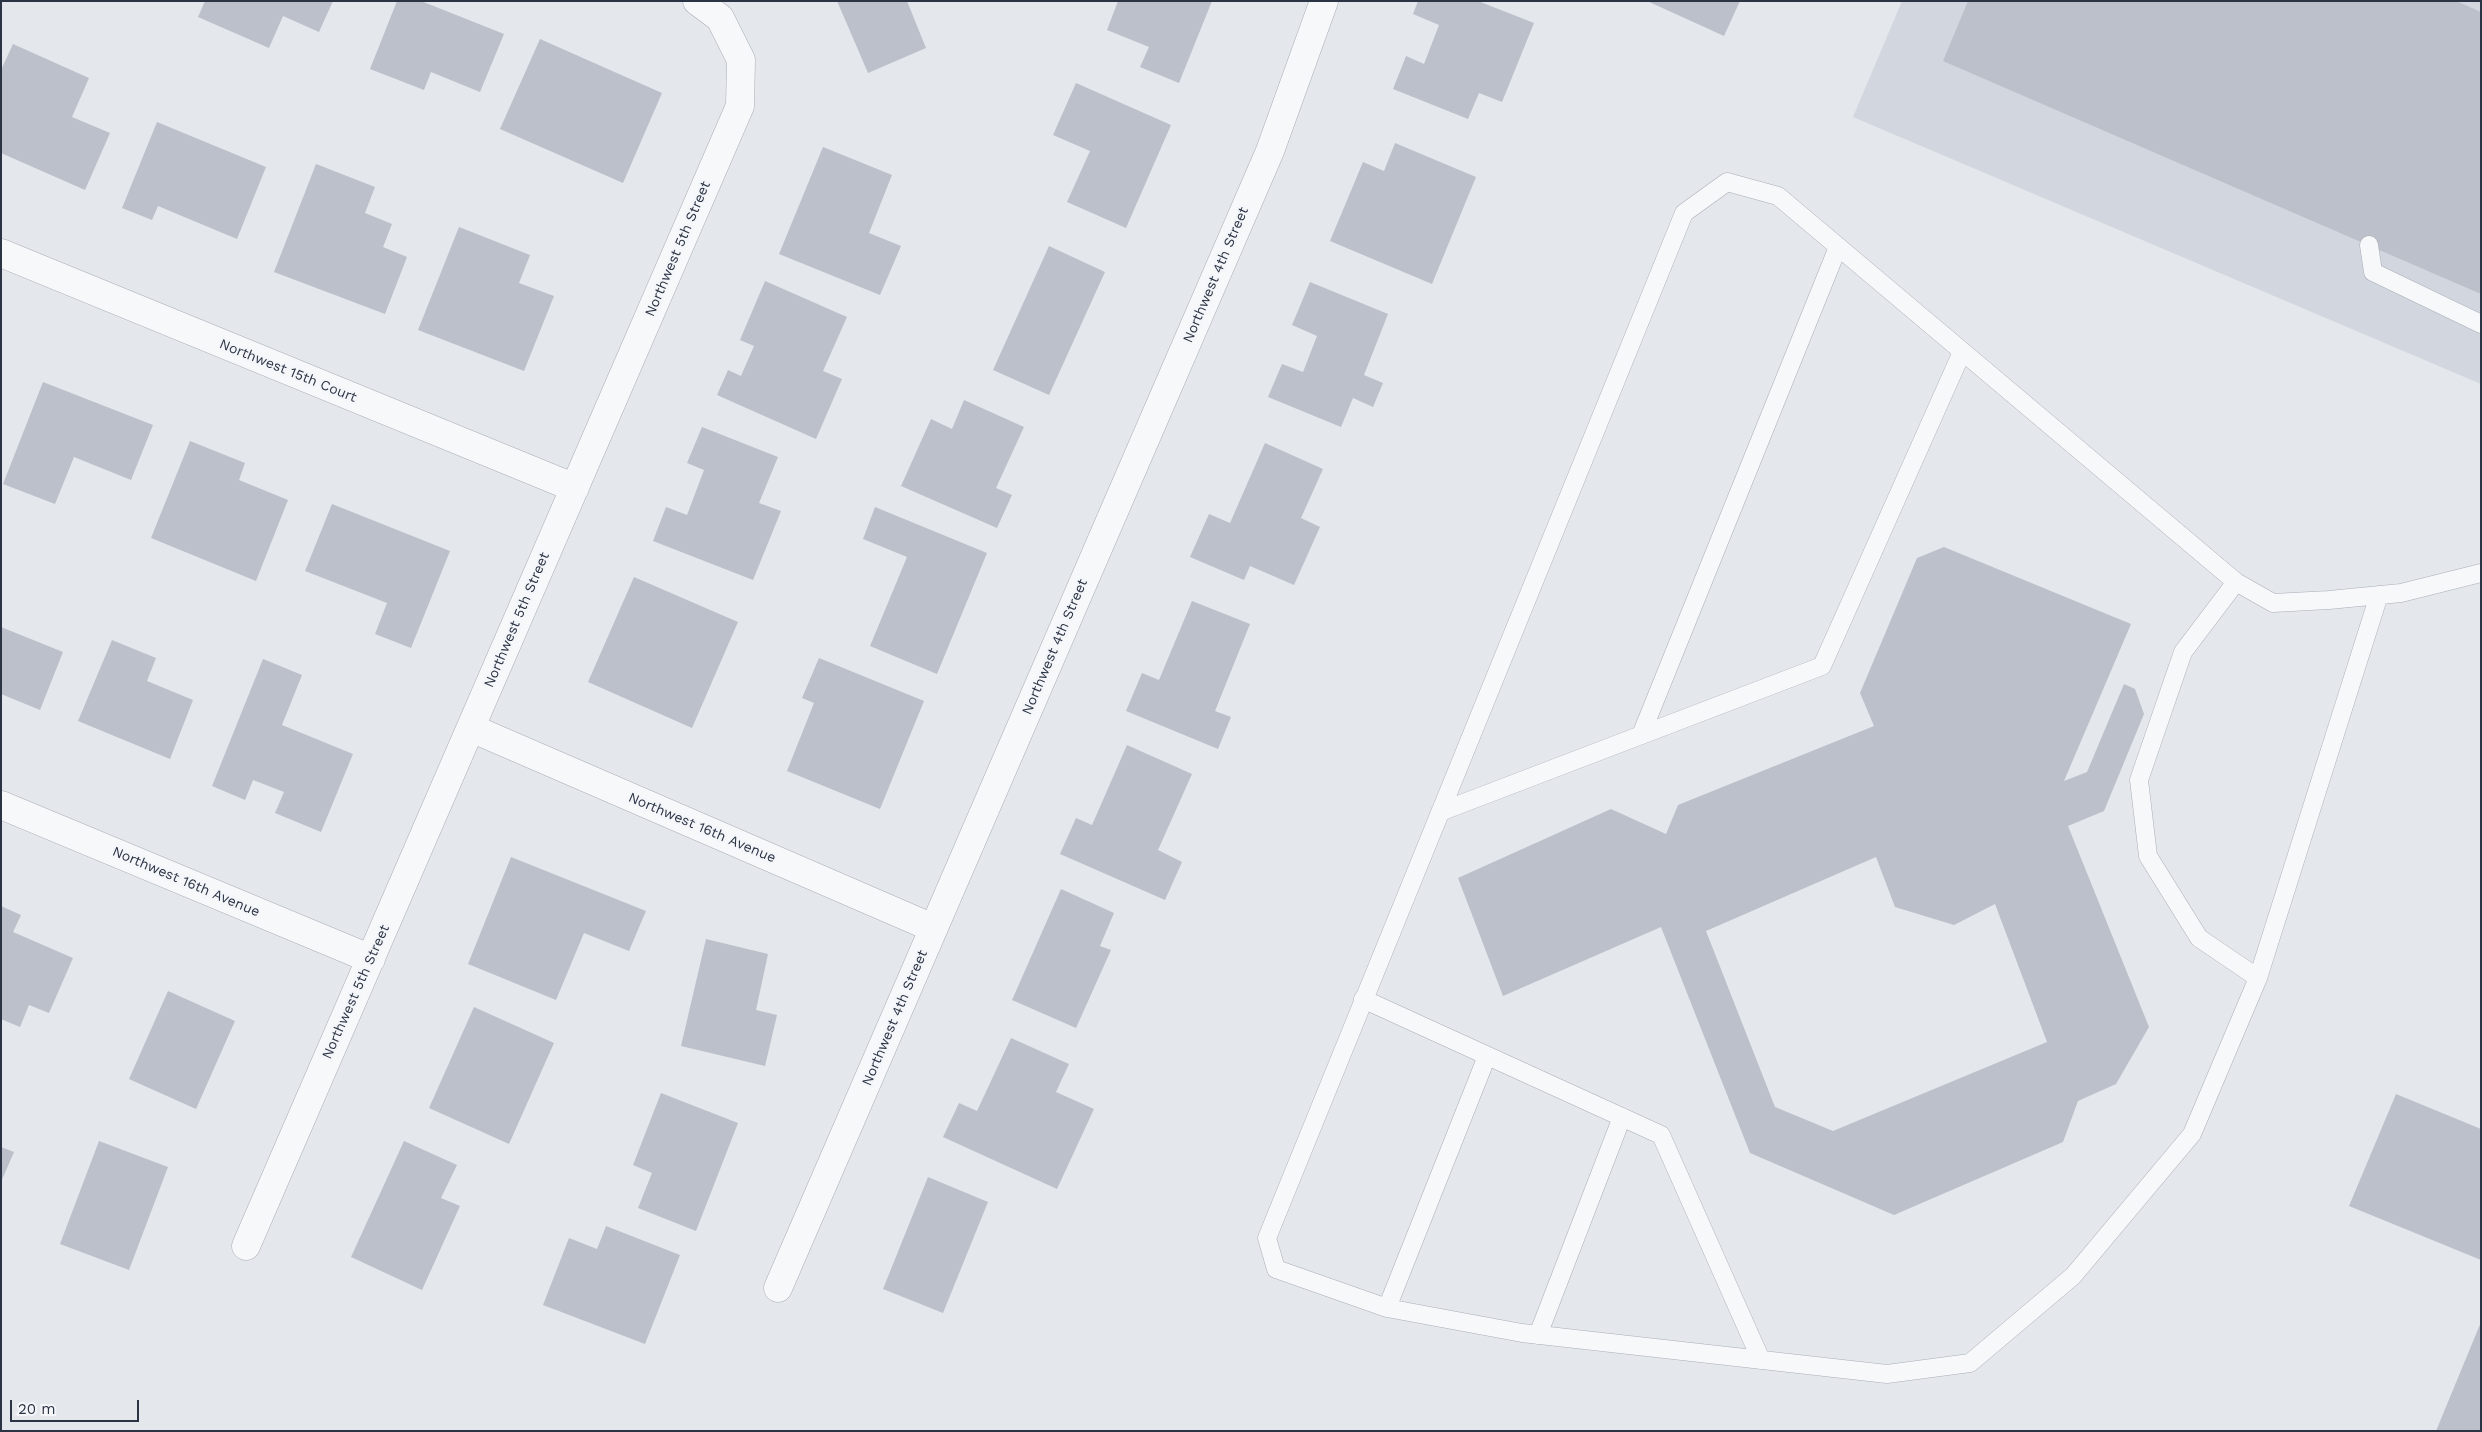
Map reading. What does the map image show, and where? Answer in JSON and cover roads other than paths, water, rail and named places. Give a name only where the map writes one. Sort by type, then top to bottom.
[{"type":"street","name":"Northwest 5th Street","points":[[246,1246],[740,106],[741,60],[720,18],[696,1]]},
{"type":"street","name":"Northwest 4th Street","points":[[778,1288],[1266,160],[1291,98],[1324,1]]},
{"type":"street","name":"Northwest 15th Court","points":[[1,253],[575,488]]},
{"type":"street","name":"Northwest 16th Avenue","points":[[471,728],[934,928]]},
{"type":"street","name":"Northwest 16th Avenue","points":[[1,805],[371,959]]},
{"type":"lane","points":[[2379,595],[2258,978],[2192,1134],[2074,1276],[1970,1363],[1887,1374],[1538,1335],[1387,1308],[1276,1270],[1267,1238],[1684,213],[1727,182],[1778,196],[2236,582],[2273,603],[2401,593],[2481,573]]},
{"type":"lane","points":[[2368,245],[2373,272],[2481,324]]},
{"type":"lane","points":[[1641,735],[1838,247]]},
{"type":"lane","points":[[1440,812],[1822,666],[1962,352]]},
{"type":"lane","points":[[2236,582],[2183,652],[2139,780],[2148,856],[2199,938],[2258,978]]},
{"type":"lane","points":[[1363,999],[1661,1135],[1762,1360]]},
{"type":"lane","points":[[1387,1308],[1487,1056]]},
{"type":"lane","points":[[1538,1335],[1622,1117]]}]
